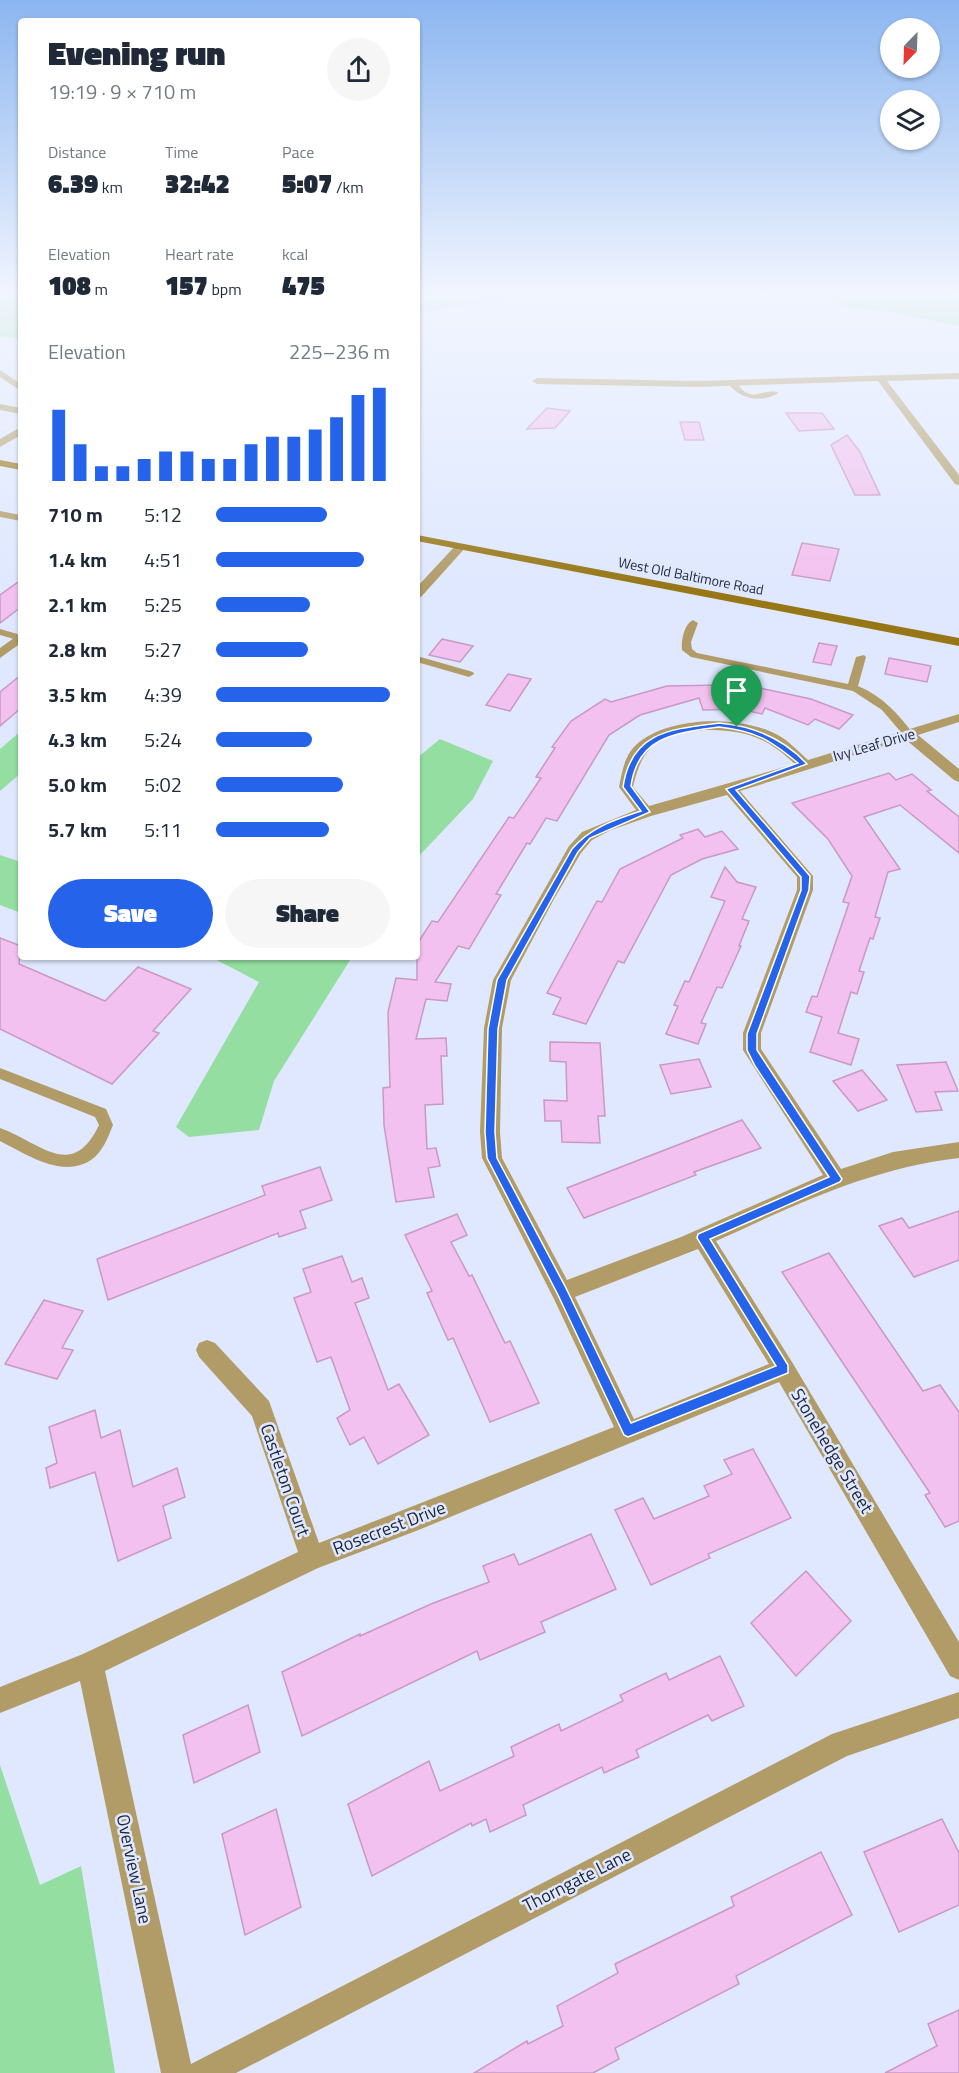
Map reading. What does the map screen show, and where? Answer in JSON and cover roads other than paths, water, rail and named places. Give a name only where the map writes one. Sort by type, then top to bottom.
[{"type":"street","points":[[891,393],[959,482]]},
{"type":"street","points":[[0,407],[18,410]]},
{"type":"street","points":[[0,444],[18,432]]},
{"type":"street","points":[[0,455],[18,458]]},
{"type":"street","points":[[0,463],[18,466]]},
{"type":"street","name":"West Old Baltimore Road","points":[[420,539],[959,642]]},
{"type":"street","points":[[420,591],[460,547]]},
{"type":"street","points":[[0,654],[18,640]]},
{"type":"street","name":"Ivy Leaf Drive","points":[[628,1431],[562,1292],[492,1158],[490,1132],[493,1029],[502,980],[575,850],[587,836],[606,826],[646,812],[730,789],[804,764],[909,735],[959,718]]},
{"type":"street","points":[[646,812],[627,787],[629,772],[642,747],[673,732],[719,725],[752,730],[771,737],[804,764]]},
{"type":"street","points":[[909,735],[959,777]]},
{"type":"street","points":[[730,789],[805,876],[805,890],[752,1034],[752,1050],[836,1179]]},
{"type":"street","points":[[562,1292],[702,1238],[836,1179],[921,1152],[959,1150]]},
{"type":"street","name":"Stonehedge Street","points":[[702,1238],[784,1369],[959,1667]]},
{"type":"street","name":"Castleton Court","points":[[207,1350],[261,1409],[312,1558]]},
{"type":"street","name":"Rosecrest Drive","points":[[0,1700],[90,1664],[312,1558],[416,1519],[784,1369]]},
{"type":"street","name":"Overview Lane","points":[[90,1664],[177,2073]]},
{"type":"street","name":"Thorngate Lane","points":[[203,2073],[842,1744],[959,1705]]},
{"type":"lane","points":[[737,393],[745,396],[777,396],[775,393]]},
{"type":"lane","points":[[0,514],[18,517]]},
{"type":"lane","points":[[693,623],[686,642],[687,650],[700,658],[852,688],[870,695],[885,706],[909,735]]},
{"type":"lane","points":[[0,632],[18,637]]},
{"type":"lane","points":[[852,688],[861,657]]},
{"type":"lane","points":[[420,660],[469,674]]},
{"type":"lane","points":[[0,1073],[101,1113],[106,1125],[101,1140],[87,1155],[69,1162],[56,1161],[0,1134]]}]
